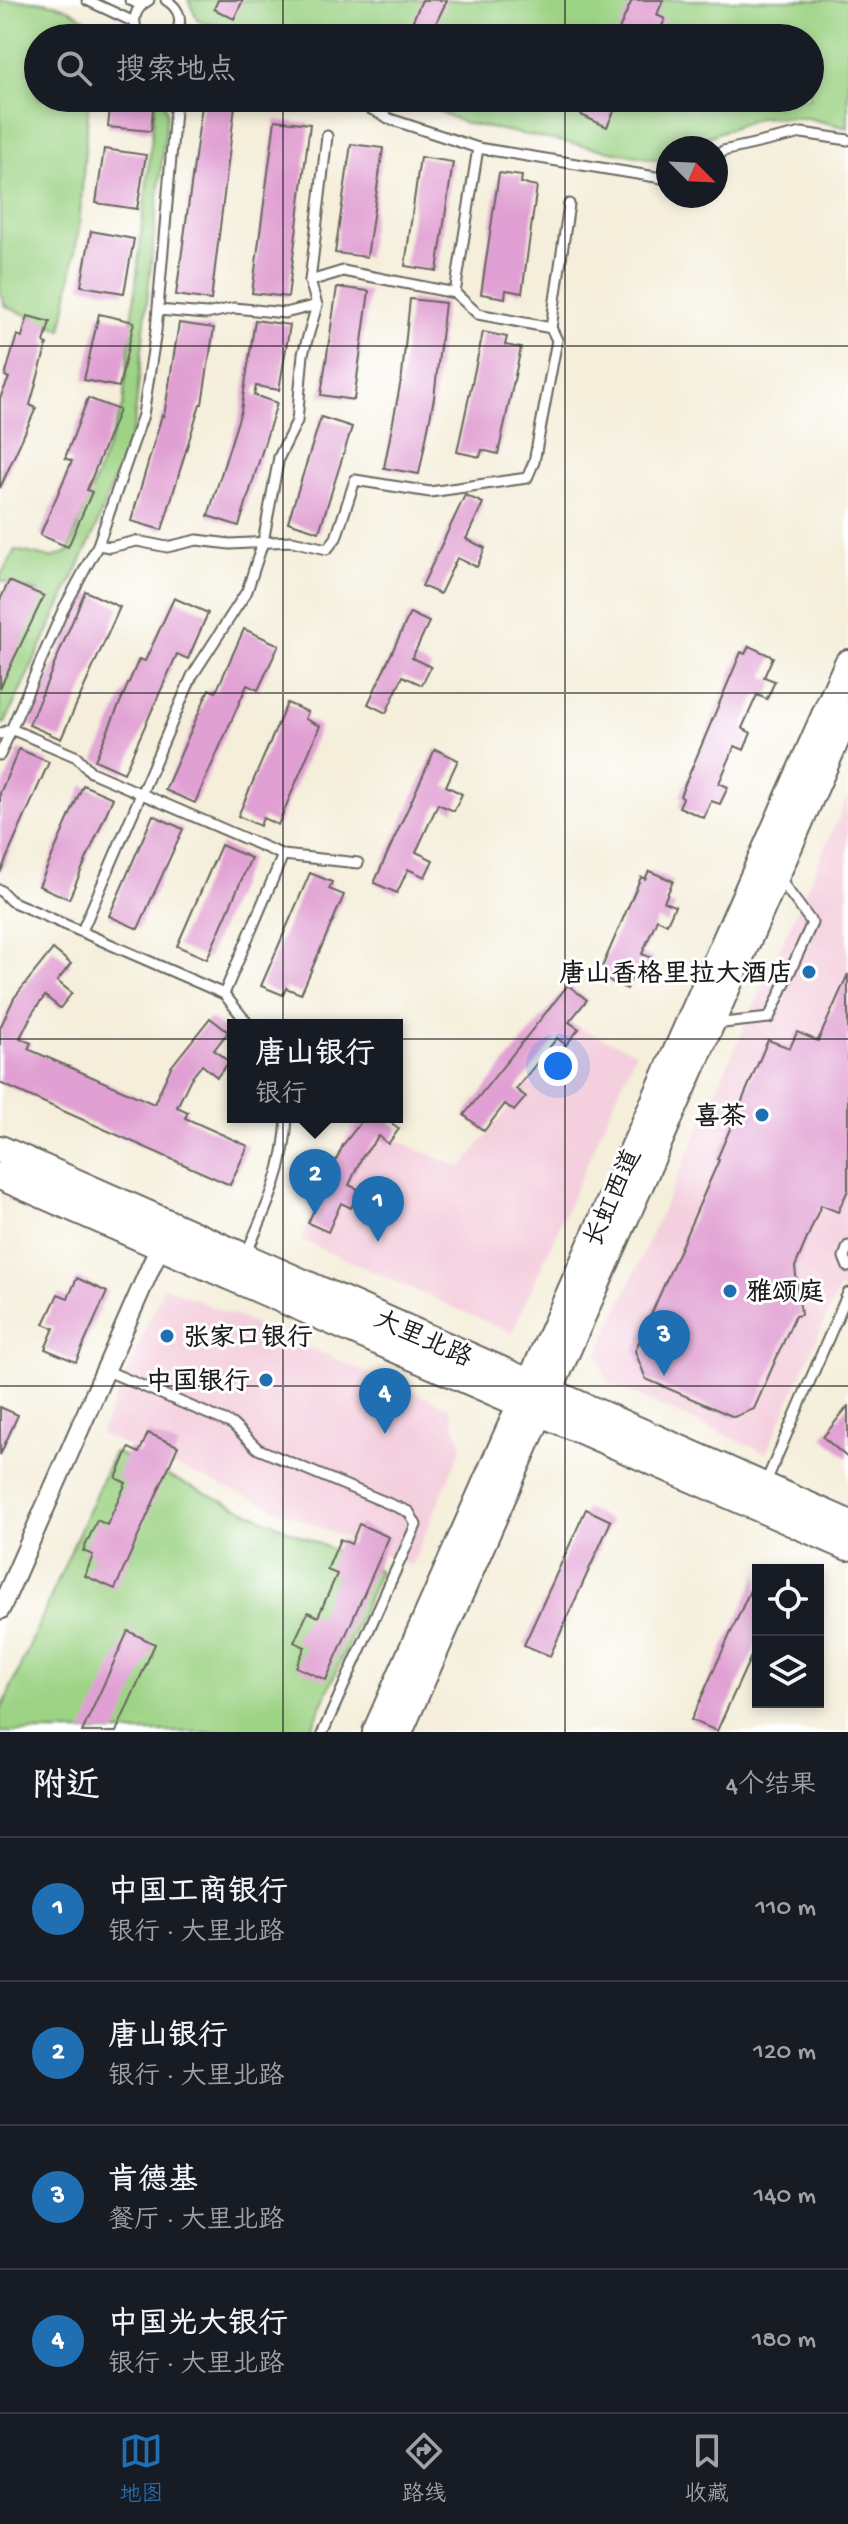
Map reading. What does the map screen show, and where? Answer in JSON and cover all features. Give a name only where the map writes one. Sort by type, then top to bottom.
[{"type":"main road","name":"长虹西道","points":[[399,1732],[534,1398],[848,663]]},
{"type":"main road","name":"长虹西道","points":[[376,1732],[712,1024],[848,712]]},
{"type":"main road","name":"大里北路","points":[[0,1149],[244,1258],[848,1547]]},
{"type":"main road","name":"大里北路","points":[[0,1176],[160,1246],[534,1398],[764,1486],[848,1523]]},
{"type":"street","points":[[0,1610],[160,1246]]},
{"type":"lane","points":[[87,0],[134,22],[145,2],[130,0]]},
{"type":"lane","points":[[166,0],[178,11],[180,24]]},
{"type":"lane","points":[[0,755],[63,610],[98,545],[143,415],[158,310],[175,112]]},
{"type":"lane","points":[[377,112],[478,148],[656,177]]},
{"type":"lane","points":[[728,150],[802,133],[848,140]]},
{"type":"lane","points":[[82,931],[192,676],[247,591],[263,542],[279,457],[297,421],[303,354],[317,305],[310,281],[327,136]]},
{"type":"lane","points":[[455,293],[478,148]]},
{"type":"lane","points":[[98,545],[110,547],[137,541],[167,547],[197,540],[230,544],[292,541],[327,549],[336,538],[355,480],[430,492],[527,478],[534,462],[557,340],[551,328],[569,204]]},
{"type":"lane","points":[[310,281],[343,271],[455,293],[478,314],[551,328]]},
{"type":"lane","points":[[158,310],[206,314],[234,308],[285,313],[317,305]]},
{"type":"lane","points":[[0,734],[11,729],[77,757],[91,772],[283,855],[358,863]]},
{"type":"lane","points":[[224,994],[283,855]]},
{"type":"lane","points":[[712,1024],[769,1018],[812,923],[776,874]]},
{"type":"lane","points":[[0,890],[11,901],[224,994],[244,1019]]},
{"type":"lane","points":[[244,1258],[274,1192],[286,1143],[287,1123]]},
{"type":"lane","points":[[848,1246],[844,1257],[848,1267]]},
{"type":"lane","points":[[764,1486],[848,1293]]},
{"type":"lane","points":[[105,1370],[232,1424],[258,1449],[409,1512],[416,1525],[323,1732]]},
{"type":"shaded area","points":[[848,796],[848,1292],[839,1289],[766,1453],[607,1382],[598,1354]]},
{"type":"shaded area","points":[[574,1026],[636,1052],[512,1333],[301,1240],[352,1123],[461,1168]]},
{"type":"shaded area","points":[[164,1286],[449,1407],[462,1447],[411,1566],[100,1434]]},
{"type":"green space","points":[[0,0],[38,1],[73,11],[90,24],[24,24],[24,112],[88,112],[79,228],[62,330],[5,306],[0,292]]},
{"type":"green space","points":[[188,0],[848,0],[848,128],[807,118],[760,117],[710,136],[656,136],[656,160],[464,123],[440,112],[824,112],[824,24],[211,24],[198,21]]},
{"type":"green space","points":[[154,112],[167,112],[134,426],[93,535],[5,723],[0,724],[0,677],[38,592],[0,580],[0,577],[15,550],[51,558],[68,552],[123,405]]},
{"type":"green space","points":[[114,1452],[380,1571],[310,1732],[0,1732],[0,1713]]},
{"type":"building","points":[[218,0],[243,0],[234,19],[214,9]]},
{"type":"building","points":[[422,0],[447,0],[436,24],[411,24]]},
{"type":"building","points":[[632,0],[663,0],[657,15],[665,19],[663,24],[621,24]]},
{"type":"building","points":[[110,112],[153,112],[151,131],[108,127]]},
{"type":"building","points":[[201,112],[234,112],[211,300],[176,295]]},
{"type":"building","points":[[582,112],[614,112],[607,127],[581,115]]},
{"type":"building","points":[[275,120],[310,124],[288,297],[252,293]]},
{"type":"building","points":[[351,144],[383,148],[367,257],[335,253]]},
{"type":"building","points":[[104,149],[146,155],[137,209],[96,203]]},
{"type":"building","points":[[420,157],[453,162],[437,271],[405,266]]},
{"type":"building","points":[[499,173],[522,176],[521,183],[537,186],[522,293],[506,290],[505,298],[481,294]]},
{"type":"building","points":[[91,231],[134,239],[124,293],[81,286]]},
{"type":"building","points":[[337,287],[369,291],[354,400],[321,395]]},
{"type":"building","points":[[410,299],[445,303],[434,398],[419,474],[384,468],[402,375]]},
{"type":"building","points":[[99,314],[134,322],[119,387],[84,380]]},
{"type":"building","points":[[28,316],[50,322],[44,342],[47,344],[30,405],[36,408],[0,488],[0,398],[9,378],[5,376],[17,335],[22,337]]},
{"type":"building","points":[[255,320],[290,325],[279,390],[256,386],[254,395],[277,403],[239,526],[208,516],[241,411]]},
{"type":"building","points":[[179,323],[214,328],[202,404],[162,530],[131,521],[164,416]]},
{"type":"building","points":[[483,332],[507,337],[505,345],[521,348],[498,454],[482,450],[480,457],[457,452]]},
{"type":"building","points":[[88,398],[119,410],[87,490],[92,492],[68,547],[40,535],[72,461],[65,458]]},
{"type":"building","points":[[321,417],[352,427],[319,532],[288,522]]},
{"type":"building","points":[[465,495],[483,503],[466,539],[485,548],[477,567],[457,558],[440,594],[422,586]]},
{"type":"building","points":[[9,581],[44,596],[0,688],[0,600]]},
{"type":"building","points":[[85,591],[120,607],[61,739],[29,725]]},
{"type":"building","points":[[174,598],[208,613],[188,659],[177,654],[124,773],[95,760],[139,659],[145,661]]},
{"type":"building","points":[[410,613],[429,622],[412,658],[431,667],[422,685],[403,676],[386,713],[368,704]]},
{"type":"building","points":[[244,629],[279,645],[258,690],[247,685],[195,803],[165,790],[209,689],[216,692]]},
{"type":"building","points":[[749,646],[773,657],[764,677],[775,681],[767,699],[757,695],[742,728],[751,733],[744,750],[735,746],[719,783],[728,787],[720,804],[711,801],[704,818],[679,807],[683,798],[680,796],[741,652],[745,654]]},
{"type":"building","points":[[287,703],[308,712],[305,719],[320,726],[278,825],[263,818],[260,826],[238,816]]},
{"type":"building","points":[[19,749],[49,762],[0,873],[0,793]]},
{"type":"building","points":[[435,749],[458,760],[446,786],[462,794],[454,811],[438,804],[416,852],[433,860],[425,877],[408,869],[397,893],[374,883]]},
{"type":"building","points":[[83,785],[113,798],[69,899],[39,886]]},
{"type":"building","points":[[153,815],[183,829],[138,929],[109,916]]},
{"type":"building","points":[[221,845],[251,858],[207,959],[177,946]]},
{"type":"building","points":[[649,871],[673,881],[664,902],[675,906],[667,924],[657,919],[642,954],[652,958],[644,975],[635,971],[627,989],[603,978],[607,969],[602,967],[641,877],[645,879]]},
{"type":"building","points":[[310,873],[332,882],[329,889],[344,895],[301,994],[286,988],[283,995],[261,986]]},
{"type":"building","points":[[53,949],[71,964],[57,981],[72,993],[60,1008],[45,996],[20,1038],[31,1043],[28,1049],[154,1104],[171,1067],[210,1018],[227,1031],[214,1050],[227,1060],[227,1064],[217,1077],[202,1065],[190,1080],[177,1107],[188,1112],[185,1118],[248,1146],[230,1185],[0,1083],[0,1028],[14,998]]},
{"type":"building","points":[[848,974],[848,1190],[838,1212],[821,1205],[795,1267],[801,1315],[795,1316],[754,1409],[734,1417],[646,1379],[635,1351],[768,1040],[790,1048],[797,1032],[818,1041]]},
{"type":"building","points":[[568,985],[587,1000],[569,1022],[579,1029],[566,1045],[557,1038],[516,1089],[526,1097],[514,1111],[505,1104],[484,1131],[464,1115]]},
{"type":"building","points":[[360,1123],[392,1123],[399,1129],[388,1144],[379,1136],[362,1157],[349,1185],[360,1190],[351,1208],[341,1203],[328,1232],[308,1223],[343,1145]]},
{"type":"building","points":[[77,1278],[107,1292],[76,1362],[45,1349],[54,1328],[44,1324],[58,1294],[68,1298]]},
{"type":"building","points":[[848,1406],[848,1458],[823,1437]]},
{"type":"building","points":[[0,1407],[18,1415],[0,1455]]},
{"type":"building","points":[[148,1433],[178,1446],[115,1589],[85,1576],[93,1555],[83,1551],[97,1520],[107,1525],[126,1483],[116,1478],[129,1448],[139,1453]]},
{"type":"building","points":[[586,1509],[611,1521],[550,1656],[524,1645]]},
{"type":"building","points":[[359,1524],[389,1537],[326,1680],[296,1667],[305,1647],[294,1642],[308,1612],[318,1617],[337,1574],[327,1570],[340,1539],[351,1544]]},
{"type":"building","points":[[752,1586],[752,1654],[717,1731],[691,1720]]},
{"type":"building","points":[[128,1631],[155,1644],[116,1732],[82,1732]]},
{"type":"place","name":"唐山香格里拉大酒店","points":[[809,972]]},
{"type":"place","name":"喜茶","points":[[762,1115]]},
{"type":"place","name":"唐山银行","points":[[315,1215]]},
{"type":"place","name":"中国工商银行","points":[[378,1242]]},
{"type":"place","name":"雅颂庭","points":[[730,1291]]},
{"type":"place","name":"张家口银行","points":[[167,1336]]},
{"type":"place","name":"肯德基","points":[[664,1376]]},
{"type":"place","name":"中国银行","points":[[266,1380]]},
{"type":"place","name":"中国光大银行","points":[[385,1434]]}]
